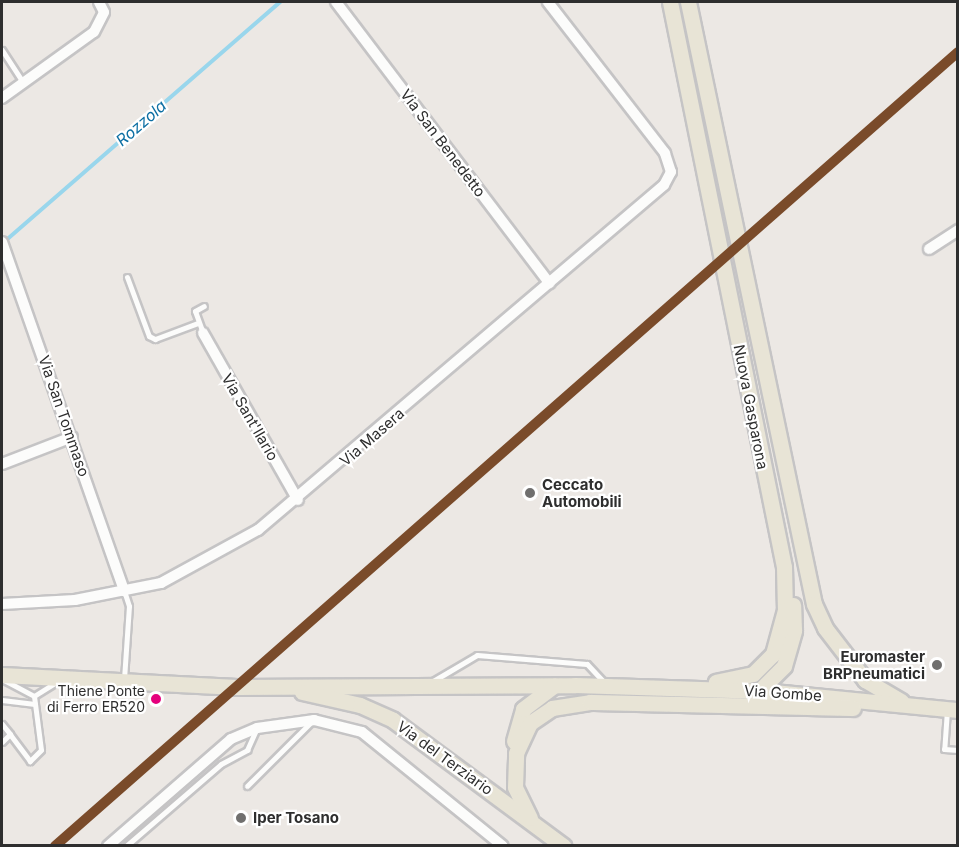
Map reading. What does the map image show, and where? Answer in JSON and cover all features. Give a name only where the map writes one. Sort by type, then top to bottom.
[{"type":"main road","name":"Nuova Gasparona","points":[[615,686],[725,682],[753,674],[773,654],[781,635],[784,567],[670,2]]},
{"type":"main road","name":"Nuova Gasparona","points":[[688,2],[814,604],[825,628],[866,680],[918,708]]},
{"type":"main road","points":[[706,704],[763,691],[784,666],[792,641],[794,609],[784,567]]},
{"type":"main road","name":"Via Gombe","points":[[2,677],[64,678],[124,684],[244,687],[557,685],[763,691],[901,708],[952,710]]},
{"type":"main road","points":[[530,818],[518,799],[513,767],[523,709],[557,685]]},
{"type":"main road","name":"Via del Terziario","points":[[279,687],[360,705],[393,720],[530,818],[563,846]]},
{"type":"main road","points":[[513,767],[530,723],[552,708],[590,702],[901,708]]},
{"type":"street","points":[[2,98],[94,32],[104,12],[99,2]]},
{"type":"street","name":"Via San Benedetto","points":[[336,2],[549,284]]},
{"type":"street","name":"Via Masera","points":[[2,604],[37,604],[124,591],[189,570],[298,500],[664,184],[671,172],[665,153],[548,2]]},
{"type":"street","points":[[929,249],[957,230]]},
{"type":"street","name":"Via San Tommaso","points":[[2,242],[124,591]]},
{"type":"street","name":"Via Sant'Ilario","points":[[200,328],[298,500]]},
{"type":"street","points":[[2,464],[72,437]]},
{"type":"street","points":[[108,846],[231,739],[257,728],[314,720],[362,732],[503,846]]},
{"type":"lane","points":[[2,51],[24,83]]},
{"type":"lane","points":[[126,277],[149,336],[155,339],[200,328],[195,310],[204,306]]},
{"type":"lane","points":[[124,591],[129,606],[124,684]]},
{"type":"lane","name":"Via Gombe","points":[[426,685],[477,656],[587,664],[615,686]]},
{"type":"lane","points":[[2,677],[34,696]]},
{"type":"lane","points":[[34,696],[64,678]]},
{"type":"lane","points":[[2,724],[30,761],[37,756],[42,742],[34,696]]},
{"type":"lane","points":[[2,700],[35,704]]},
{"type":"lane","points":[[952,710],[944,749],[957,750]]},
{"type":"lane","points":[[247,786],[314,720]]},
{"type":"lane","points":[[126,846],[221,764],[247,750],[257,728]]},
{"type":"lane","points":[[2,742],[10,734]]},
{"type":"waterway","name":"Rozzola","points":[[4,242],[280,2]]},
{"type":"transit line","points":[[55,846],[958,52]]},
{"type":"place","name":"Ceccato Automobili","points":[[530,493]]},
{"type":"place","name":"Euromaster BRPneumatici","points":[[937,665]]},
{"type":"place","name":"Thiene Ponte di Ferro ER520","points":[[156,699]]},
{"type":"place","name":"Iper Tosano","points":[[241,818]]}]
